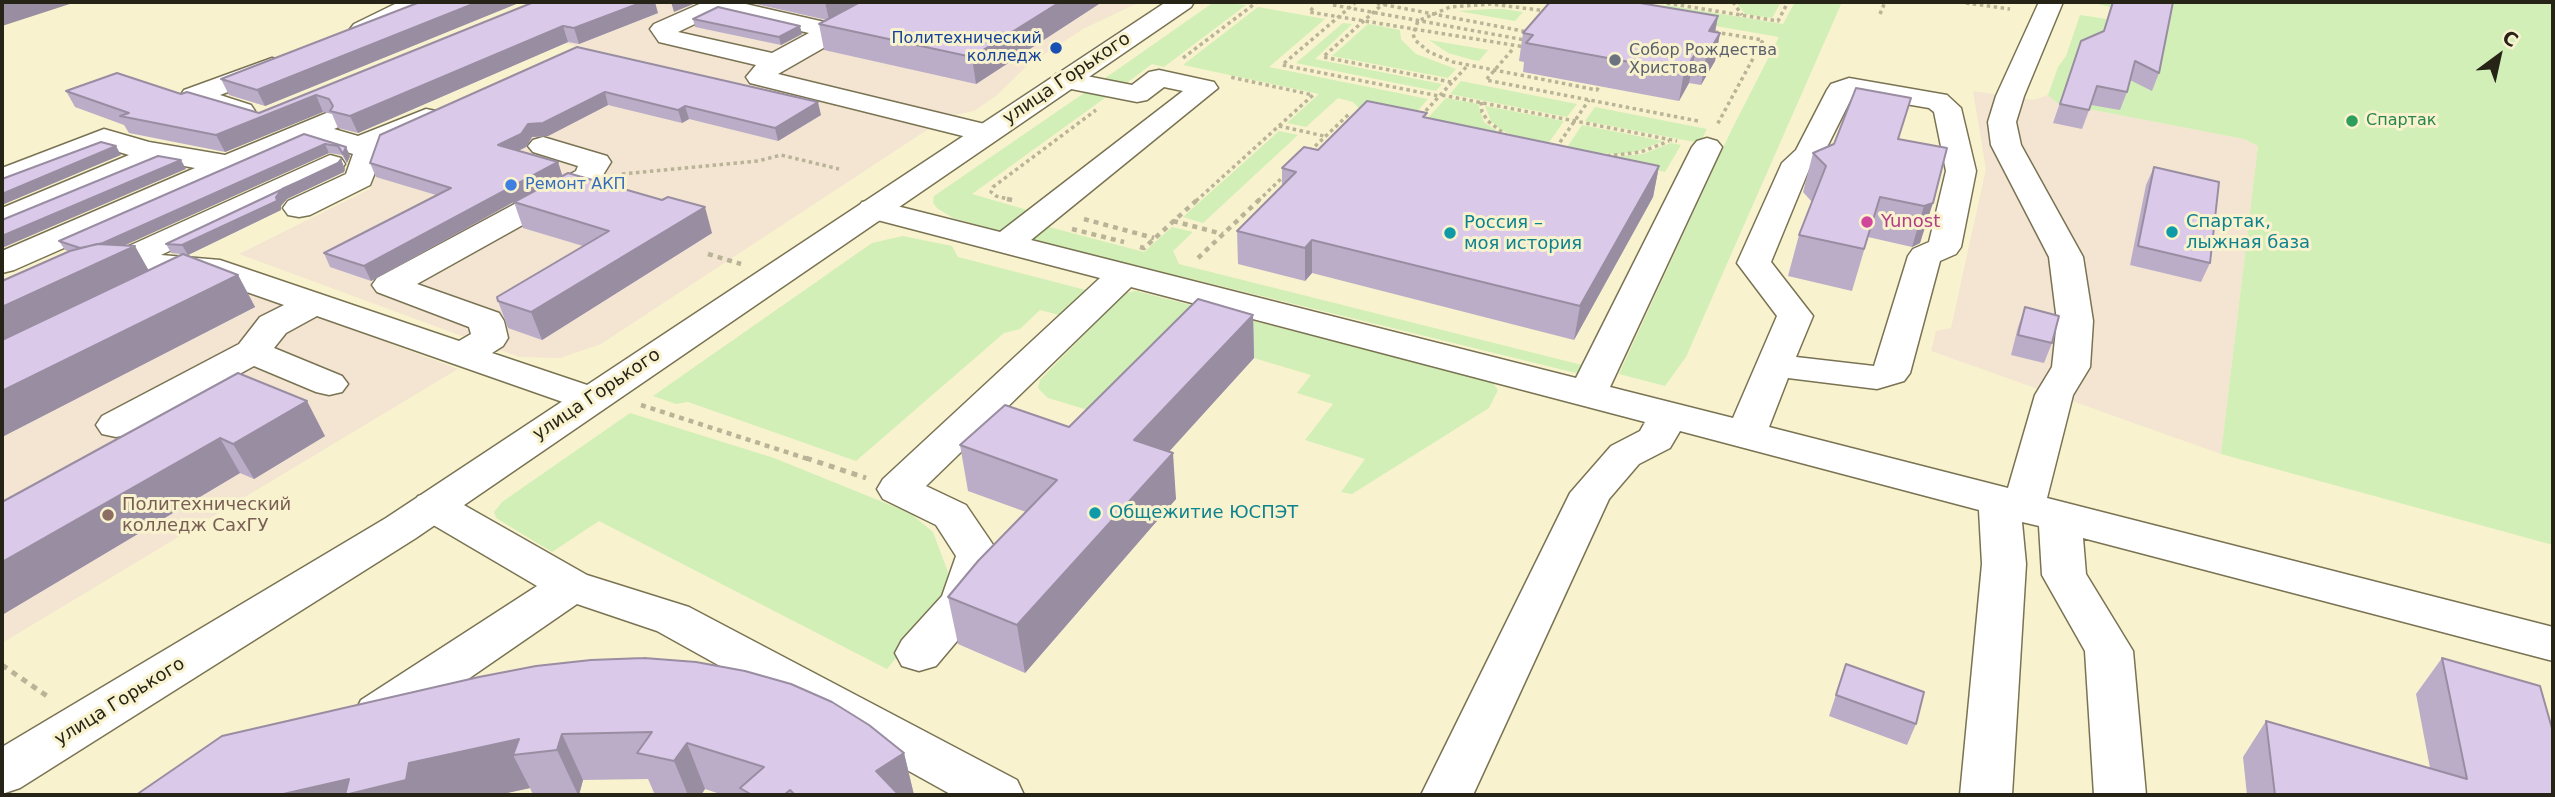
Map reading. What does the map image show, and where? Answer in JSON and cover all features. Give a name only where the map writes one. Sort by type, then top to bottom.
[{"type":"main road","points":[[337,41],[418,2]]},
{"type":"main road","points":[[886,2],[775,62],[759,77],[987,133]]},
{"type":"main road","name":"улица Горького","points":[[2,773],[433,506],[612,401],[873,209],[1182,2]]},
{"type":"main road","points":[[1986,795],[2004,564],[2028,506],[2054,395],[2071,367],[2075,321],[2066,257],[2006,145],[2002,122],[2010,96],[2051,2]]},
{"type":"main road","points":[[775,62],[668,37],[663,29],[719,3],[832,31]]},
{"type":"main road","points":[[266,119],[194,96],[298,56]]},
{"type":"main road","points":[[1006,243],[1204,88],[1159,78],[1137,94],[1066,80]]},
{"type":"main road","points":[[2,263],[410,86]]},
{"type":"main road","points":[[1746,434],[1774,365],[1794,316],[1754,263],[1797,163],[1808,155],[1841,90],[1849,86],[1937,101],[1947,108],[1961,171],[1944,247],[1925,256],[1891,373],[1877,378],[1774,365]]},
{"type":"main road","points":[[360,146],[446,107]]},
{"type":"main road","points":[[295,210],[359,179],[369,150],[307,131]]},
{"type":"main road","points":[[2,179],[104,138],[229,165]]},
{"type":"main road","points":[[463,355],[490,338],[486,321],[389,285],[587,177],[596,162],[542,146]]},
{"type":"main road","points":[[1588,393],[1707,147]]},
{"type":"main road","points":[[2,219],[160,152]]},
{"type":"main road","points":[[2,304],[55,278],[116,264],[330,164]]},
{"type":"main road","points":[[873,209],[2028,506],[2546,649]]},
{"type":"main road","points":[[2,263],[55,278]]},
{"type":"main road","points":[[116,264],[208,267],[463,355],[612,401]]},
{"type":"main road","points":[[148,297],[208,267]]},
{"type":"main road","points":[[919,653],[963,603],[978,555],[951,515],[898,489],[1125,274]]},
{"type":"main road","points":[[116,425],[252,352],[273,325],[313,304]]},
{"type":"main road","points":[[252,352],[328,384]]},
{"type":"main road","points":[[1447,795],[1591,494],[1625,455],[1656,439],[1669,414]]},
{"type":"main road","points":[[433,506],[571,586],[673,619],[998,795]]},
{"type":"main road","points":[[2028,506],[2064,575],[2109,651],[2120,795]]},
{"type":"main road","points":[[379,714],[571,586]]},
{"type":"path","points":[[1174,65],[1257,2]]},
{"type":"path","points":[[1356,2],[1282,65],[1707,147]]},
{"type":"path","points":[[1370,2],[1532,32]]},
{"type":"path","points":[[1520,7],[1525,2]]},
{"type":"path","points":[[1654,8],[1659,2],[1777,21],[1788,2]]},
{"type":"path","points":[[1733,2],[1742,15]]},
{"type":"path","points":[[1880,14],[1885,2]]},
{"type":"path","points":[[1959,2],[2010,9]]},
{"type":"path","points":[[1383,3],[1323,57],[1452,82]]},
{"type":"path","points":[[1558,13],[1491,4],[1463,5],[1428,14],[1418,20],[1413,28],[1415,40],[1440,57],[1597,90],[1599,86]]},
{"type":"path","points":[[1539,20],[1552,4]]},
{"type":"path","points":[[1313,8],[1309,12],[1524,48],[1530,41],[1333,5]]},
{"type":"path","points":[[1512,50],[1486,80],[1718,125],[1763,40],[1711,31]]},
{"type":"path","points":[[1415,123],[1468,65]]},
{"type":"path","points":[[1037,219],[1144,248],[1313,95],[1224,76]]},
{"type":"path","points":[[1565,154],[1553,152],[1589,100]]},
{"type":"path","points":[[1481,102],[1482,112],[1488,121],[1513,139]]},
{"type":"path","points":[[1302,159],[1349,114]]},
{"type":"path","points":[[1279,126],[1325,136]]},
{"type":"path","points":[[1598,157],[1641,152],[1671,140]]},
{"type":"path","points":[[587,177],[758,161],[781,155],[839,169]]},
{"type":"path","points":[[1198,258],[1293,167]]},
{"type":"path","points":[[1275,184],[1284,187]]},
{"type":"path","points":[[1173,221],[1223,234]]},
{"type":"path","points":[[708,254],[745,265]]},
{"type":"path","points":[[612,401],[791,452],[898,489]]},
{"type":"path","points":[[2,665],[47,696]]},
{"type":"shaded area","points":[[574,2],[1140,2],[1083,29],[1028,65],[996,96],[974,111],[954,115],[916,110],[899,121],[930,128],[601,344],[560,358],[519,357],[239,254],[370,189],[382,148],[591,50],[510,30]]},
{"type":"shaded area","points":[[1973,91],[2034,100],[2048,95],[2057,103],[2244,139],[2258,146],[2221,454],[1931,351],[1936,331],[1951,328],[1986,169]]},
{"type":"shaded area","name":"Политехнический колледж СахГУ","points":[[221,280],[458,369],[2,643],[2,386]]},
{"type":"green space","points":[[1214,2],[1246,5],[1164,67],[1152,64],[1124,85],[1101,81]]},
{"type":"green space","points":[[1736,2],[1781,2],[1772,18],[1745,14]]},
{"type":"green space","points":[[1795,2],[1842,2],[1686,357],[1665,386],[1619,374],[1730,133],[1779,37],[1658,16],[1666,5],[1783,24]]},
{"type":"green space","points":[[2090,2],[2553,2],[2553,545],[2221,454],[2258,146],[2244,139],[2057,103],[2048,95],[2058,67],[2066,56],[2080,15],[2107,19],[2110,7]]},
{"type":"green space","points":[[1258,7],[1325,19],[1269,67],[1428,99],[1405,125],[1367,117],[1353,102],[1338,98],[1306,127],[1287,123],[1319,94],[1183,65]]},
{"type":"green space","points":[[1490,9],[1523,12],[1515,21],[1458,11]]},
{"type":"green space","points":[[1343,23],[1352,24],[1315,59],[1442,84],[1436,91],[1296,63]]},
{"type":"green space","points":[[1368,24],[1400,30],[1401,39],[1416,54],[1456,69],[1448,78],[1332,56]]},
{"type":"green space","points":[[1429,40],[1488,50],[1479,61],[1473,60],[1448,53]]},
{"type":"green space","points":[[1461,81],[1577,104],[1567,117],[1450,94]]},
{"type":"green space","points":[[1087,91],[1109,95],[972,194],[1031,211],[1004,232],[953,218],[933,203],[934,196]]},
{"type":"green space","points":[[1446,98],[1478,104],[1484,122],[1510,140],[1424,122]]},
{"type":"green space","points":[[1485,106],[1564,121],[1545,148],[1501,130],[1491,121]]},
{"type":"green space","points":[[1595,107],[1707,129],[1700,143],[1585,121]]},
{"type":"green space","points":[[1582,125],[1663,141],[1638,151],[1619,154],[1564,152]]},
{"type":"green space","points":[[1279,131],[1298,135],[1203,223],[1183,217]]},
{"type":"green space","points":[[1671,143],[1681,145],[1665,172],[1599,158],[1643,154]]},
{"type":"green space","points":[[1049,227],[1144,252],[1172,227],[1193,232],[1173,251],[1179,264],[1586,366],[1583,372],[1576,373],[1033,240]]},
{"type":"green space","points":[[903,236],[952,246],[958,257],[1086,290],[1059,315],[1040,310],[1020,329],[1004,333],[856,461],[688,402],[676,404],[653,396],[872,243]]},
{"type":"green space","points":[[1136,291],[1492,382],[1498,390],[1489,408],[1352,494],[1341,492],[1365,459],[1305,440],[1333,404],[1297,393],[1311,375],[1200,342],[1124,421],[1048,398],[1038,388],[1040,380],[1125,293]]},
{"type":"green space","points":[[630,413],[774,458],[910,513],[933,532],[948,572],[947,591],[938,607],[887,669],[599,521],[552,552],[496,518],[494,512],[502,502]]},
{"type":"building","points":[[420,2],[478,2],[257,90],[221,79]]},
{"type":"building","points":[[534,2],[643,2],[574,28],[563,26],[350,116],[330,111],[333,106],[329,99],[316,95],[216,135],[120,116],[129,113],[66,91],[117,73],[181,94],[187,92],[259,113]]},
{"type":"building","points":[[860,2],[1060,2],[972,57],[819,24]]},
{"type":"building","points":[[1550,2],[1634,2],[1718,16],[1709,31],[1720,33],[1706,57],[1695,54],[1684,72],[1526,43],[1533,35],[1523,33]]},
{"type":"building","points":[[2113,2],[2173,2],[2159,73],[2135,61],[2127,92],[2097,86],[2089,110],[2060,104],[2081,41],[2104,31]]},
{"type":"building","points":[[718,7],[800,26],[779,37],[693,19]]},
{"type":"building","points":[[577,47],[818,102],[775,128],[685,106],[678,110],[605,92],[543,123],[528,124],[521,134],[498,145],[558,162],[364,266],[324,253],[451,188],[370,163],[380,135]]},
{"type":"building","name":"Yunost","points":[[1856,88],[1911,98],[1898,139],[1947,148],[1933,203],[1924,206],[1880,197],[1864,249],[1799,235],[1826,166],[1813,153],[1834,144]]},
{"type":"building","name":"Россия – моя история","points":[[1367,101],[1427,113],[1423,117],[1659,166],[1580,306],[1312,240],[1305,248],[1237,231],[1296,172],[1282,168],[1304,147],[1318,150]]},
{"type":"building","points":[[304,134],[346,147],[343,154],[338,146],[325,144],[103,243],[80,248],[59,241]]},
{"type":"building","points":[[101,142],[116,146],[2,194],[2,179]]},
{"type":"building","points":[[158,156],[181,160],[2,236],[2,220]]},
{"type":"building","name":"Спартак, лыжная база","points":[[2154,167],[2219,182],[2210,263],[2138,246]]},
{"type":"building","points":[[568,173],[662,200],[668,197],[705,207],[531,312],[498,301],[497,297],[609,231],[514,202]]},
{"type":"building","points":[[282,190],[276,197],[277,201],[182,245],[166,244]]},
{"type":"building","points":[[97,244],[135,246],[2,307],[2,281],[70,251]]},
{"type":"building","points":[[183,254],[238,275],[2,391],[2,340]]},
{"type":"building","points":[[1198,299],[1253,315],[1134,440],[1173,453],[1017,625],[948,597],[978,561],[1057,480],[960,445],[1005,405],[1069,427]]},
{"type":"building","points":[[2025,307],[2059,316],[2052,343],[2018,335]]},
{"type":"building","points":[[238,373],[307,401],[233,444],[220,438],[2,562],[2,502]]},
{"type":"building","points":[[644,658],[696,662],[745,671],[791,684],[832,702],[869,725],[904,753],[876,771],[899,795],[795,795],[790,790],[784,795],[752,795],[740,788],[764,767],[687,743],[674,761],[637,753],[652,732],[562,734],[557,750],[513,755],[519,739],[409,763],[406,780],[345,795],[349,779],[279,795],[136,795],[222,736],[536,666]]},
{"type":"building","points":[[2442,658],[2540,686],[2553,732],[2553,795],[2275,795],[2266,721],[2467,779]]},
{"type":"building","points":[[1846,664],[1924,692],[1916,724],[1836,695]]},
{"type":"place","name":"Политехнический колледж","points":[[1056,48]]},
{"type":"place","name":"Собор Рождества Христова","points":[[1615,60]]},
{"type":"place","name":"Спартак","points":[[2352,121]]},
{"type":"place","name":"Ремонт АКП","points":[[511,185]]},
{"type":"place","name":"Yunost","points":[[1867,222]]},
{"type":"place","name":"Спартак, лыжная база","points":[[2172,232]]},
{"type":"place","name":"Россия – моя история","points":[[1450,233]]},
{"type":"place","name":"Общежитие ЮСПЭТ","points":[[1095,513]]},
{"type":"place","name":"Политехнический колледж СахГУ","points":[[108,515]]}]
